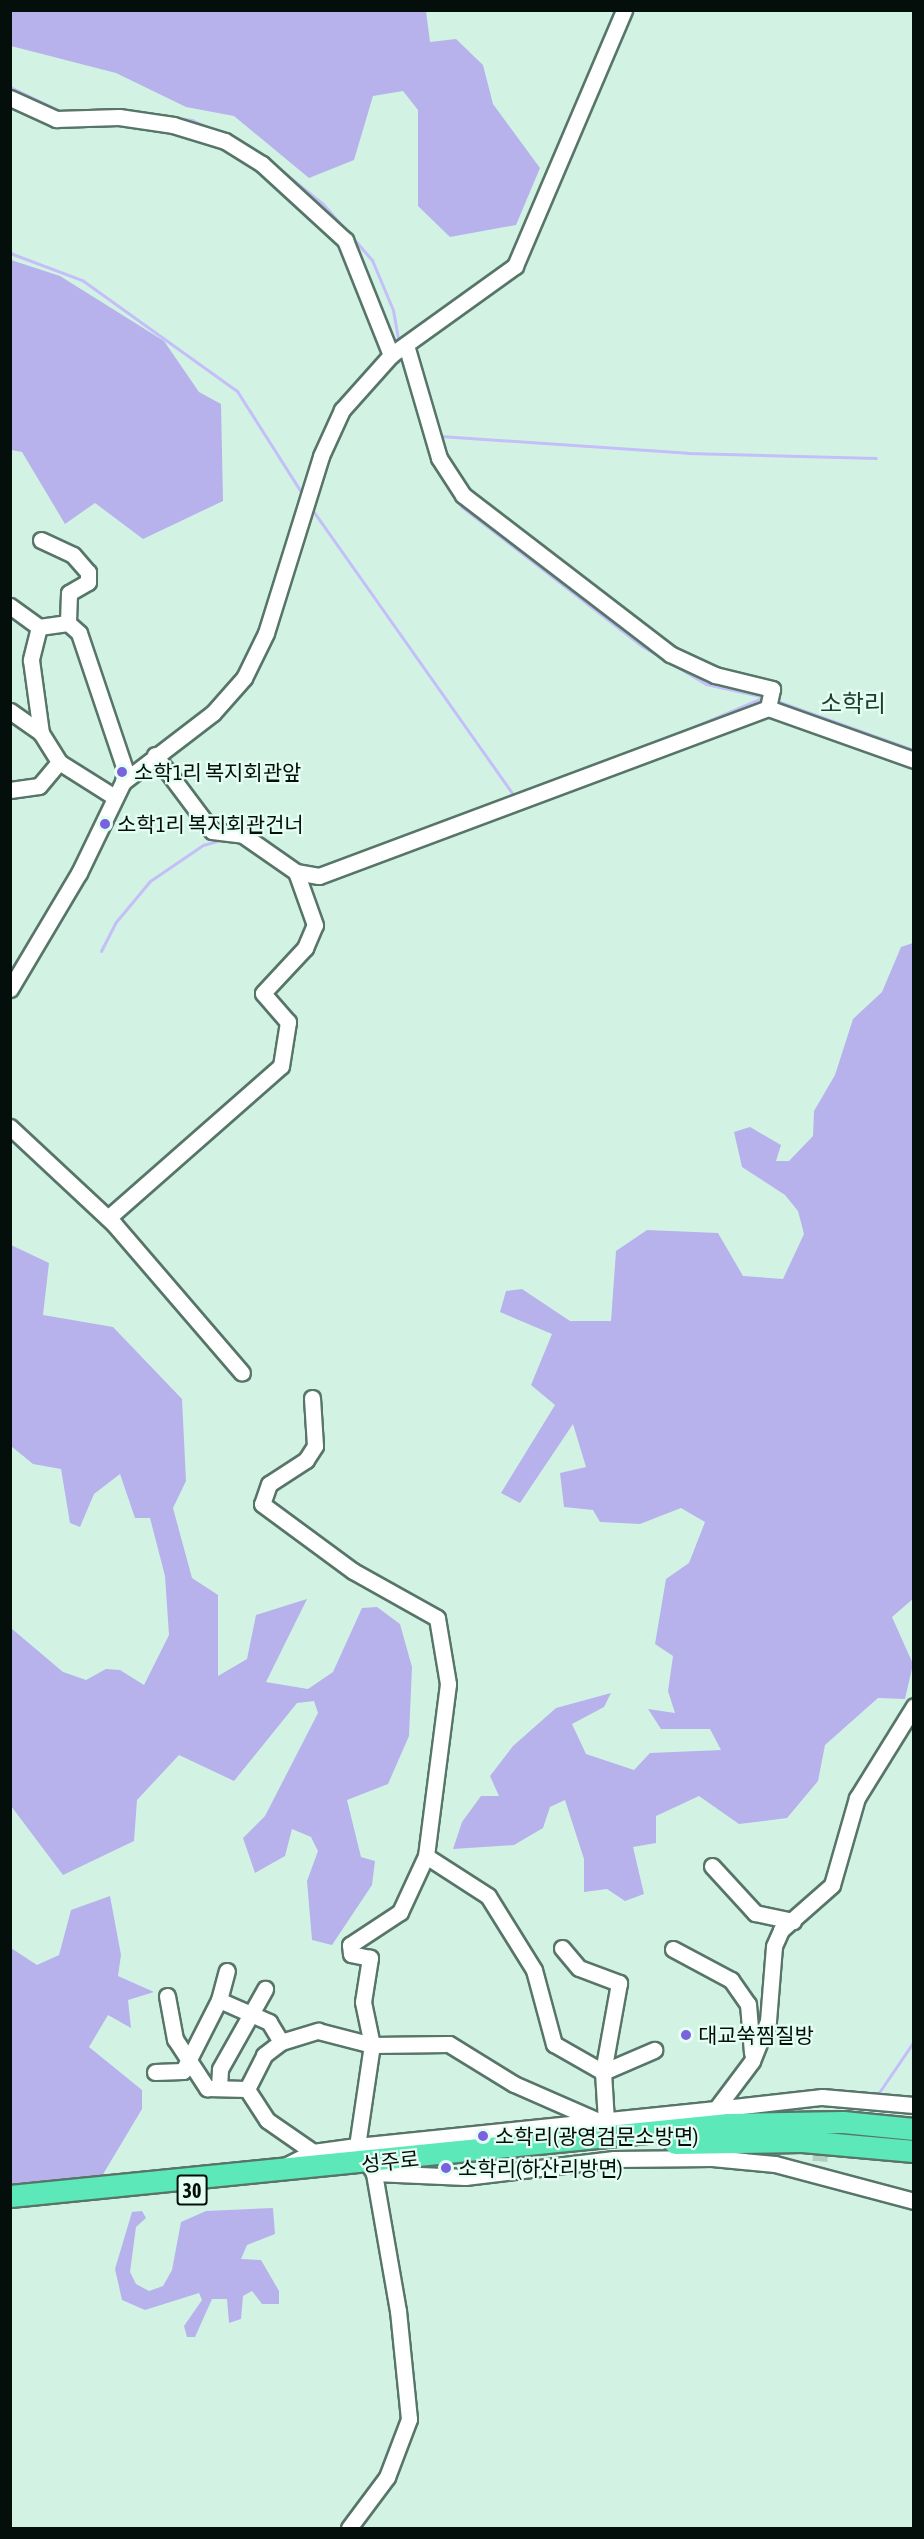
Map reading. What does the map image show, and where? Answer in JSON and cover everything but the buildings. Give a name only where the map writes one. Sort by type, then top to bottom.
[{"type":"highway","name":"성주로","points":[[10,2196],[273,2172],[372,2168],[606,2131],[740,2124],[843,2122],[914,2129]]},
{"type":"highway","name":"성주로","points":[[10,2204],[372,2168],[723,2141],[914,2151]]},
{"type":"street","points":[[10,989],[79,873],[113,796],[123,782],[155,755],[213,713],[244,678],[266,633],[308,500],[342,410],[398,350],[515,266],[624,10]]},
{"type":"street","points":[[10,98],[56,119],[129,117],[173,124],[225,141],[262,164],[345,240],[398,350],[439,458],[463,495],[670,654],[715,675],[772,689],[768,708]]},
{"type":"street","points":[[41,540],[73,555],[88,572],[88,582],[69,593],[68,623],[79,633],[80,648],[98,685],[125,771],[123,782]]},
{"type":"street","points":[[10,606],[39,627],[68,623]]},
{"type":"street","points":[[39,627],[32,660],[41,733]]},
{"type":"street","points":[[155,755],[212,831],[243,835],[296,872],[319,876],[768,708],[914,760]]},
{"type":"street","points":[[10,711],[41,733],[59,762],[113,796]]},
{"type":"street","points":[[10,790],[39,786],[59,762]]},
{"type":"street","points":[[108,1218],[281,1066],[288,1022],[262,993],[304,948],[315,924],[296,872]]},
{"type":"street","points":[[10,1127],[108,1218],[242,1373]]},
{"type":"street","points":[[312,1398],[315,1446],[306,1460],[269,1484],[262,1504],[353,1571],[436,1618],[448,1684],[426,1856],[400,1912],[350,1945],[351,1954],[370,1958],[363,2002],[372,2045],[357,2146],[372,2168],[398,2311],[409,2419],[387,2477],[349,2529]]},
{"type":"street","points":[[716,2109],[752,2061],[768,2021],[774,1946],[793,1921],[832,1885],[857,1798],[914,1706]]},
{"type":"street","points":[[426,1856],[488,1896],[534,1970],[554,2044],[603,2072]]},
{"type":"street","points":[[712,1866],[755,1913],[793,1921]]},
{"type":"street","points":[[562,1948],[579,1968],[619,1983],[603,2072],[606,2131]]},
{"type":"street","points":[[674,1949],[731,1980],[747,2004],[752,2061]]},
{"type":"street","points":[[155,2072],[183,2071],[219,2000],[226,1971]]},
{"type":"street","points":[[219,2088],[220,2069],[249,2011],[265,1989]]},
{"type":"street","points":[[167,1996],[169,2022],[207,2088],[247,2089]]},
{"type":"street","points":[[219,2000],[249,2011],[269,2022],[281,2042]]},
{"type":"street","points":[[247,2089],[264,2055],[281,2042],[318,2031],[372,2045],[449,2044],[513,2084],[606,2131]]},
{"type":"street","points":[[603,2072],[654,2050]]},
{"type":"street","points":[[247,2089],[267,2120],[313,2152]]},
{"type":"street","points":[[273,2172],[313,2152],[483,2130],[606,2131],[716,2109],[822,2104],[914,2105]]},
{"type":"street","points":[[372,2168],[465,2177],[614,2159],[703,2157],[820,2168],[914,2201]]},
{"type":"shaded area","points":[[11,10],[426,11],[430,42],[456,39],[483,65],[493,104],[540,168],[516,225],[450,237],[418,206],[418,110],[403,91],[373,96],[354,160],[309,178],[234,116],[186,107],[116,73],[11,46]]},
{"type":"shaded area","points":[[11,260],[60,276],[164,341],[199,392],[221,404],[223,501],[143,539],[95,503],[65,524],[22,452],[11,450]]},
{"type":"shaded area","points":[[913,943],[914,1598],[892,1617],[913,1664],[905,1699],[878,1698],[825,1745],[818,1781],[787,1818],[739,1824],[699,1796],[656,1816],[656,1843],[633,1847],[644,1894],[625,1901],[607,1889],[584,1892],[584,1859],[565,1800],[550,1807],[543,1828],[514,1845],[453,1849],[462,1822],[481,1796],[499,1796],[490,1776],[513,1746],[556,1708],[611,1693],[604,1707],[572,1724],[586,1754],[634,1770],[650,1753],[721,1750],[710,1729],[661,1729],[648,1709],[675,1713],[668,1691],[673,1656],[655,1644],[666,1579],[689,1563],[705,1522],[681,1508],[640,1524],[600,1522],[593,1510],[564,1507],[560,1473],[586,1467],[573,1424],[520,1503],[501,1493],[555,1405],[531,1385],[552,1334],[500,1312],[506,1291],[522,1289],[570,1321],[611,1321],[616,1251],[647,1230],[718,1233],[743,1276],[783,1279],[804,1234],[798,1211],[785,1195],[742,1167],[734,1132],[750,1127],[781,1145],[776,1161],[789,1161],[813,1136],[814,1111],[835,1075],[853,1019],[882,992],[901,947]]},
{"type":"shaded area","points":[[11,1245],[49,1263],[43,1315],[113,1327],[182,1399],[186,1481],[173,1508],[192,1578],[218,1595],[218,1676],[247,1659],[256,1615],[307,1599],[266,1682],[308,1689],[333,1672],[362,1608],[377,1607],[400,1624],[412,1667],[409,1736],[388,1784],[347,1800],[361,1857],[375,1861],[372,1885],[332,1945],[312,1940],[307,1881],[318,1851],[311,1837],[292,1829],[285,1856],[255,1873],[243,1838],[265,1816],[318,1713],[314,1701],[297,1703],[234,1781],[179,1755],[137,1800],[134,1841],[63,1875],[11,1806],[11,1628],[63,1672],[86,1680],[106,1669],[120,1670],[144,1685],[169,1635],[165,1576],[150,1518],[135,1518],[120,1474],[94,1494],[80,1527],[70,1523],[61,1469],[33,1464],[11,1446]]},
{"type":"shaded area","points":[[110,1896],[121,1955],[118,1976],[154,1992],[128,2000],[131,2028],[108,2015],[89,2047],[142,2090],[142,2109],[102,2176],[11,2184],[11,1948],[37,1965],[59,1955],[71,1910]]},
{"type":"shaded area","points":[[273,2208],[275,2234],[247,2245],[241,2259],[261,2260],[279,2291],[279,2304],[262,2304],[252,2291],[243,2296],[241,2319],[229,2323],[227,2299],[212,2299],[195,2337],[187,2337],[184,2326],[202,2300],[199,2293],[145,2310],[122,2300],[115,2269],[132,2212],[142,2211],[146,2218],[136,2227],[130,2272],[136,2284],[149,2291],[163,2286],[172,2270],[181,2222],[206,2211]]},
{"type":"waterway","points":[[10,87],[62,112]]},
{"type":"waterway","points":[[135,112],[192,120],[242,143]]},
{"type":"waterway","points":[[272,163],[323,204],[372,260],[393,310],[399,343]]},
{"type":"waterway","points":[[10,253],[82,280],[237,391],[303,495]]},
{"type":"waterway","points":[[408,378],[432,458]]},
{"type":"waterway","points":[[440,436],[687,453],[876,458]]},
{"type":"waterway","points":[[437,469],[462,507],[642,646],[706,684],[765,697]]},
{"type":"waterway","points":[[311,508],[514,796]]},
{"type":"waterway","points":[[677,734],[762,698]]},
{"type":"waterway","points":[[774,700],[914,750]]},
{"type":"waterway","points":[[402,837],[489,805]]},
{"type":"waterway","points":[[101,951],[115,923],[150,881],[203,845],[224,839]]},
{"type":"waterway","points":[[878,2094],[914,2041]]},
{"type":"tunnel","points":[[820,2161],[823,2110]]},
{"type":"place","name":"소학1리 복지회관앞","points":[[122,772]]},
{"type":"place","name":"소학1리 복지회관건너","points":[[105,824]]},
{"type":"place","name":"대교쑥찜질방","points":[[686,2035]]},
{"type":"place","name":"소학리(광영검문소방면)","points":[[483,2136]]},
{"type":"place","name":"소학리(하산리방면)","points":[[446,2168]]},
{"type":"district","name":"소학리","points":[[853,704]]}]
